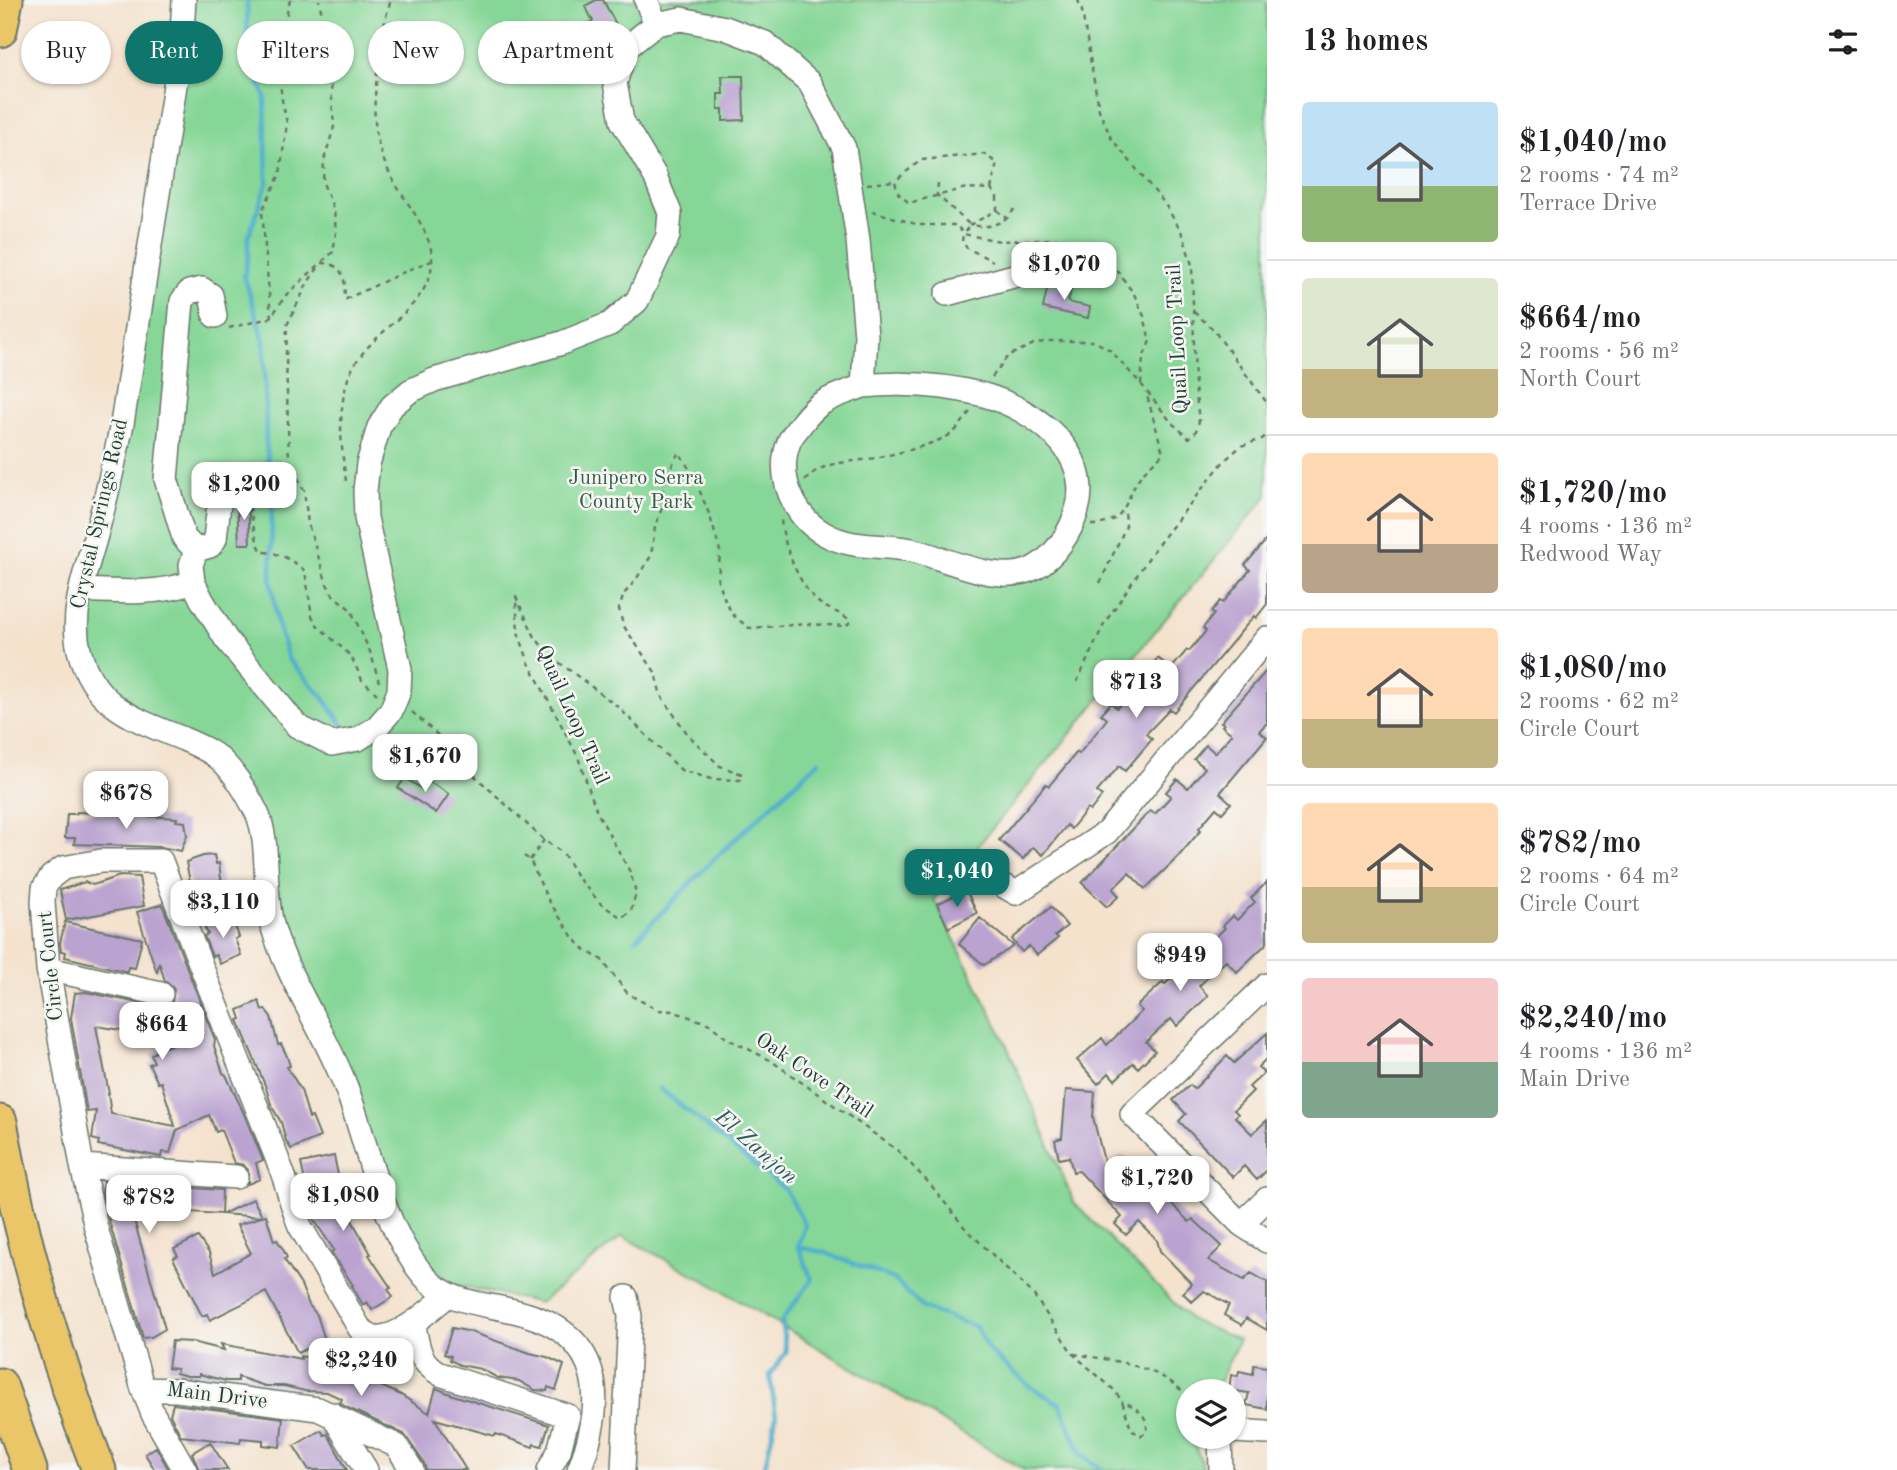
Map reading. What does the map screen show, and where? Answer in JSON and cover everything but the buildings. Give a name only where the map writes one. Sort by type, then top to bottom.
[{"type":"highway","points":[[0,30],[6,0]]},
{"type":"highway","points":[[0,1122],[23,1230],[43,1305],[69,1389],[99,1470]]},
{"type":"highway","points":[[0,1385],[30,1470]]},
{"type":"street","name":"Crystal Springs Road","points":[[184,0],[181,47],[122,424],[113,472],[81,590],[76,622],[78,648],[85,670],[97,691],[116,708],[136,720],[199,746],[220,759],[237,779],[258,816],[263,836],[266,896],[283,955],[345,1084],[394,1230],[427,1280],[449,1295],[476,1305],[515,1311],[538,1318],[569,1336],[585,1354],[597,1392],[592,1428],[579,1470]]},
{"type":"street","points":[[646,0],[656,24]]},
{"type":"street","points":[[196,550],[191,565],[193,582],[226,639],[297,726],[332,744],[358,739],[376,728],[391,711],[388,694],[400,669],[366,518],[368,464],[379,427],[392,406],[410,391],[434,380],[562,343],[610,324],[637,301],[668,236],[670,213],[656,176],[622,121],[615,83],[626,48],[656,24],[681,19],[725,28],[765,43],[810,83],[844,148],[866,336],[863,386]]},
{"type":"street","points":[[947,294],[1021,274]]},
{"type":"street","points":[[196,550],[184,538],[166,480],[181,301],[189,292],[202,289],[211,295],[221,322]]},
{"type":"street","points":[[892,383],[927,385],[984,395],[1034,418],[1062,442],[1079,474],[1081,496],[1074,522],[1048,559],[1035,568],[1006,574],[975,569],[914,551],[852,545],[823,533],[801,516],[791,498],[784,474],[789,441],[809,414],[823,402],[863,386],[892,383]]},
{"type":"street","points":[[196,550],[210,546],[215,539],[230,486]]},
{"type":"street","points":[[81,590],[115,592],[174,589],[193,582]]},
{"type":"street","points":[[990,878],[1016,893],[1107,832],[1267,638]]},
{"type":"street","name":"Circle Court","points":[[185,1470],[153,1414],[143,1389],[96,1228],[82,1166],[48,969],[43,902],[44,888],[51,877],[63,868],[101,861],[161,861],[217,1011],[281,1168],[300,1226],[360,1329],[373,1337],[389,1336],[413,1323],[449,1295]]},
{"type":"street","points":[[48,969],[161,994]]},
{"type":"street","points":[[1267,985],[1132,1114],[1241,1224],[1267,1241]]},
{"type":"street","points":[[82,1166],[236,1177]]},
{"type":"street","points":[[1241,1224],[1267,1199]]},
{"type":"street","points":[[623,1470],[630,1317],[626,1297]]},
{"type":"street","points":[[413,1323],[421,1358],[426,1366],[440,1374],[568,1416],[559,1451],[549,1470]]},
{"type":"street","name":"Main Drive","points":[[143,1389],[177,1390],[308,1407],[331,1414],[397,1446],[412,1470]]},
{"type":"street","points":[[331,1414],[366,1470]]},
{"type":"street","points":[[1246,1432],[1267,1433]]},
{"type":"street","points":[[1220,1449],[1221,1470]]},
{"type":"path","points":[[271,317],[261,211],[280,174],[282,161],[287,123],[277,54],[290,0]]},
{"type":"path","points":[[319,0],[328,45],[334,127],[324,160],[323,183],[334,210],[337,233],[332,251],[308,282],[287,325],[289,461],[304,490],[308,524],[327,584],[333,595],[352,610],[388,694]]},
{"type":"path","points":[[348,489],[341,412],[350,374],[372,343],[425,291],[432,261],[426,236],[388,172],[375,123],[374,89],[391,0]]},
{"type":"path","name":"Quail Loop Trail","points":[[230,486],[248,499],[252,529],[262,552],[274,552],[290,559],[305,571],[312,616],[351,656],[367,686],[377,694],[388,694],[464,753],[475,776],[544,840],[563,853],[578,878],[601,904],[622,918],[631,911],[636,893],[631,872],[597,812],[578,757],[529,663],[518,632],[516,597],[535,637],[548,654],[617,706],[681,770],[711,779],[740,779],[742,774],[720,766],[689,736],[661,696],[655,672],[623,625],[619,609],[624,594],[651,556],[654,527],[664,502],[662,484],[679,452],[694,477],[710,516],[720,551],[718,580],[734,616],[749,628],[809,624],[846,626],[851,621],[841,612],[822,605],[799,575],[782,536],[781,514],[811,473],[826,466],[918,448],[951,435],[984,395],[996,370],[1008,356],[1036,343],[1094,341],[1110,351],[1145,388],[1172,424],[1189,438],[1195,434],[1199,421],[1195,386],[1192,265],[1183,235],[1165,204],[1111,138],[1099,110],[1078,0]]},
{"type":"path","points":[[850,185],[895,181],[921,160],[984,154],[997,163],[991,189]]},
{"type":"path","points":[[895,181],[898,193],[909,203],[966,188],[991,189],[997,195],[997,210]]},
{"type":"path","points":[[937,195],[938,183]]},
{"type":"path","points":[[937,195],[970,225],[992,226],[1008,219],[1016,207]]},
{"type":"path","points":[[853,208],[919,225],[957,225],[964,234],[1000,241],[1058,239],[1099,258],[1116,269],[1134,294],[1144,316],[1150,341],[1143,358],[1141,384]]},
{"type":"path","points":[[997,210],[1008,219]]},
{"type":"path","points":[[972,251],[962,242],[964,234],[970,225],[997,210]]},
{"type":"path","points":[[322,262],[337,267],[343,273],[346,299],[432,261]]},
{"type":"path","points":[[221,322],[250,324],[271,317],[286,295],[322,262]]},
{"type":"path","points":[[1194,312],[1213,329],[1267,403]]},
{"type":"path","points":[[1077,510],[1083,522],[1092,526],[1103,525],[1125,509],[1142,474],[1163,453],[1145,388]]},
{"type":"path","points":[[1077,682],[1104,624],[1156,547],[1224,461],[1241,446],[1267,435]]},
{"type":"path","points":[[1100,583],[1126,526],[1125,509]]},
{"type":"path","points":[[524,856],[530,860],[544,840]]},
{"type":"path","name":"Oak Cove Trail","points":[[530,860],[547,898],[572,936],[586,951],[601,959],[628,994],[659,1010],[672,1011],[710,1024],[726,1038],[770,1060],[897,1150],[930,1184],[965,1228],[1033,1294],[1073,1354],[1113,1389],[1122,1401],[1131,1429],[1140,1436],[1147,1432],[1143,1412],[1122,1401]]},
{"type":"path","points":[[1073,1354],[1109,1359],[1152,1370],[1176,1389]]},
{"type":"green space","name":"Junipero Serra County Park","points":[[190,0],[1267,0],[1267,496],[934,899],[1004,1039],[1074,1203],[1191,1320],[1239,1340],[1221,1379],[1176,1379],[1176,1449],[1197,1449],[1204,1470],[1024,1470],[706,1281],[622,1236],[540,1303],[452,1284],[420,1257],[399,1219],[285,945],[251,792],[101,684],[82,634],[176,84],[223,84],[223,21],[186,21]]},
{"type":"waterway","name":"El Zanjon","points":[[247,0],[248,55],[265,96],[267,183],[248,238],[244,275],[264,341],[266,442],[272,504],[271,579],[278,625],[288,659],[323,697],[345,728]]},
{"type":"waterway","points":[[636,939],[714,859],[819,761]]},
{"type":"waterway","name":"El Zanjon","points":[[659,1088],[786,1190],[805,1225],[798,1247]]},
{"type":"waterway","points":[[798,1247],[823,1252],[894,1279],[923,1308],[976,1327],[989,1351],[1028,1385],[1060,1404],[1081,1454],[1103,1470]]},
{"type":"waterway","points":[[764,1470],[776,1417],[770,1375],[786,1352],[782,1320],[812,1280],[799,1248]]}]
